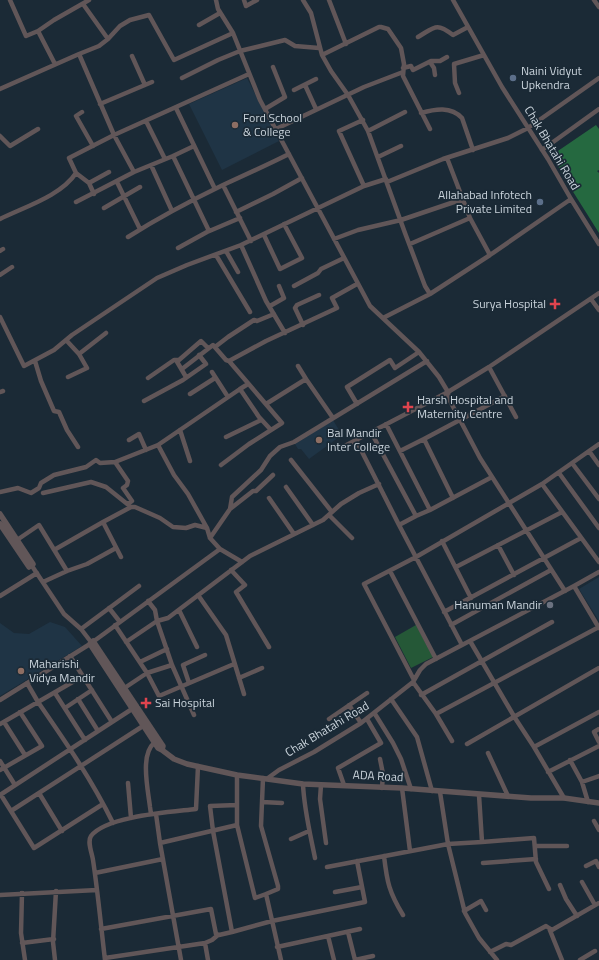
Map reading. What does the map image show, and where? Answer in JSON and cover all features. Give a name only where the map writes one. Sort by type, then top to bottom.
[{"type":"street","points":[[10,0],[26,36],[38,31],[89,0]]},
{"type":"street","points":[[216,0],[220,13],[233,32],[249,74],[265,109],[357,284],[370,306],[419,352],[439,377],[448,392],[449,399],[460,421],[492,477],[565,591]]},
{"type":"street","points":[[244,0],[246,6],[257,0]]},
{"type":"street","points":[[303,0],[311,13],[322,55],[348,95],[368,131],[425,286],[430,294]]},
{"type":"street","points":[[329,0],[346,44]]},
{"type":"street","name":"Chak Bhatahi Road","points":[[453,0],[502,87],[599,244]]},
{"type":"street","points":[[594,0],[599,7]]},
{"type":"street","points":[[83,4],[108,39]]},
{"type":"street","points":[[199,25],[220,13]]},
{"type":"street","points":[[0,89],[99,46],[120,26],[130,20],[149,15],[174,60],[233,32]]},
{"type":"street","points":[[418,37],[436,26],[443,28],[453,35],[468,27]]},
{"type":"street","points":[[322,55],[379,27],[388,29],[402,48],[405,80],[430,129]]},
{"type":"street","points":[[38,31],[55,64]]},
{"type":"street","points":[[182,78],[240,51],[284,40],[295,46],[319,48]]},
{"type":"street","points":[[79,54],[100,104],[134,172]]},
{"type":"street","points":[[459,92],[455,83],[454,64],[484,55]]},
{"type":"street","points":[[132,56],[145,85]]},
{"type":"street","points":[[276,129],[316,109],[411,66],[414,70],[430,62],[447,58]]},
{"type":"street","points":[[430,62],[434,68],[435,75]]},
{"type":"street","points":[[265,109],[285,97],[273,67]]},
{"type":"street","points":[[94,194],[89,183],[76,173],[69,158],[114,134],[176,108],[249,74]]},
{"type":"street","points":[[0,317],[24,366],[54,350],[66,340],[157,278],[251,241],[364,186],[386,180],[497,142],[528,128],[599,78]]},
{"type":"street","points":[[294,90],[316,80]]},
{"type":"street","points":[[100,104],[152,82]]},
{"type":"street","points":[[305,85],[316,109]]},
{"type":"street","points":[[176,108],[215,189]]},
{"type":"street","points":[[421,113],[440,108],[459,115],[462,118],[473,150]]},
{"type":"street","points":[[542,150],[599,109]]},
{"type":"street","points":[[82,112],[76,116],[93,146]]},
{"type":"street","points":[[368,131],[405,112]]},
{"type":"street","points":[[363,120],[339,131],[364,186]]},
{"type":"street","points":[[146,121],[165,159]]},
{"type":"street","points":[[0,136],[10,146],[38,129]]},
{"type":"street","points":[[76,202],[134,172],[194,146]]},
{"type":"street","points":[[378,157],[401,146]]},
{"type":"street","points":[[128,237],[193,200],[223,185],[261,169],[289,154]]},
{"type":"street","points":[[173,156],[209,231]]},
{"type":"street","points":[[447,158],[470,218],[490,255]]},
{"type":"street","points":[[151,165],[172,211]]},
{"type":"street","points":[[89,183],[109,172]]},
{"type":"street","points":[[0,219],[53,193],[69,181],[76,173]]},
{"type":"street","points":[[236,212],[302,178]]},
{"type":"street","points":[[116,182],[140,229]]},
{"type":"street","points":[[223,185],[251,241]]},
{"type":"street","points":[[104,208],[140,187]]},
{"type":"street","points":[[334,239],[358,230],[401,220],[463,199]]},
{"type":"street","points":[[383,318],[430,294],[571,199]]},
{"type":"street","points":[[178,248],[209,231],[240,218]]},
{"type":"street","points":[[410,244],[470,218]]},
{"type":"street","points":[[264,235],[280,269],[302,258],[284,224]]},
{"type":"street","points":[[241,245],[274,314],[286,333]]},
{"type":"street","points":[[226,251],[238,272]]},
{"type":"street","points":[[216,255],[250,312]]},
{"type":"street","points":[[294,286],[318,273],[321,269],[344,258]]},
{"type":"street","points":[[0,275],[12,267]]},
{"type":"street","points":[[229,361],[266,341],[337,308],[332,298],[357,284]]},
{"type":"street","points":[[270,306],[284,298],[279,286]]},
{"type":"street","points":[[339,449],[448,392],[489,367],[599,293]]},
{"type":"street","points":[[303,325],[295,308],[297,305],[319,295]]},
{"type":"street","points":[[591,299],[599,310]]},
{"type":"street","points":[[215,347],[254,320],[257,321],[274,314]]},
{"type":"street","points":[[78,354],[106,333]]},
{"type":"street","points":[[66,340],[78,354],[86,368],[68,377]]},
{"type":"street","points":[[148,378],[188,353],[202,340],[208,348]]},
{"type":"street","points":[[182,370],[212,345],[226,360],[229,361],[282,423],[249,444],[221,465]]},
{"type":"street","points":[[395,368],[419,352]]},
{"type":"street","points":[[144,401],[186,378],[206,364],[199,355]]},
{"type":"street","points":[[176,360],[186,378]]},
{"type":"street","points":[[357,404],[347,387],[390,360],[401,377]]},
{"type":"street","points":[[35,361],[41,382],[54,411],[59,412],[67,430],[78,447]]},
{"type":"street","points":[[230,509],[232,497],[261,470],[270,456],[280,447],[294,442],[427,362]]},
{"type":"street","points":[[298,366],[333,418]]},
{"type":"street","points":[[489,367],[516,417]]},
{"type":"street","points":[[212,372],[228,397]]},
{"type":"street","points":[[190,394],[215,378]]},
{"type":"street","points":[[266,404],[306,379]]},
{"type":"street","points":[[0,492],[18,488],[31,493],[39,488],[41,483],[54,475],[86,467],[96,460],[100,463],[115,462],[158,445],[248,384]]},
{"type":"street","points":[[240,389],[271,430]]},
{"type":"street","points":[[400,451],[460,421],[505,396]]},
{"type":"street","points":[[226,436],[262,420]]},
{"type":"street","points":[[386,424],[430,510]]},
{"type":"street","points":[[180,430],[190,461]]},
{"type":"street","points":[[371,432],[416,516]]},
{"type":"street","points":[[129,440],[139,434],[146,450]]},
{"type":"street","points":[[424,439],[453,498]]},
{"type":"street","points":[[356,440],[462,645]]},
{"type":"street","points":[[452,742],[436,714],[421,695],[364,584],[416,557],[542,484],[599,444]]},
{"type":"street","points":[[158,445],[174,476],[188,494],[207,528],[210,538],[220,549],[242,562]]},
{"type":"street","points":[[589,451],[599,465]]},
{"type":"street","points":[[291,460],[330,513],[352,538]]},
{"type":"street","points":[[54,550],[130,506],[132,501],[123,488],[128,485],[128,481],[115,462]]},
{"type":"street","points":[[572,463],[599,499]]},
{"type":"street","points":[[559,473],[599,528]]},
{"type":"street","points":[[210,538],[230,509],[253,491],[256,491],[273,475]]},
{"type":"street","points":[[399,525],[492,477]]},
{"type":"street","points":[[43,493],[91,482],[106,487],[130,506],[160,518],[173,527],[186,528],[195,525],[207,528]]},
{"type":"street","points":[[126,642],[157,622],[168,618],[250,556],[323,520],[341,504],[359,493],[379,484]]},
{"type":"street","points":[[542,484],[599,562]]},
{"type":"street","points":[[286,487],[313,524]]},
{"type":"street","points":[[269,498],[294,534]]},
{"type":"street","points":[[456,567],[562,512]]},
{"type":"street","points":[[0,514],[17,540],[31,566]]},
{"type":"street","points":[[103,522],[116,548],[122,556]]},
{"type":"street","points":[[0,524],[43,582],[64,614],[81,629],[91,642],[122,689],[163,746],[162,750]]},
{"type":"street","points":[[17,540],[39,525],[67,571]]},
{"type":"street","points":[[444,612],[581,538]]},
{"type":"street","points":[[442,541],[471,598]]},
{"type":"street","points":[[498,545],[514,575]]},
{"type":"street","points":[[43,582],[87,564],[116,548]]},
{"type":"street","points":[[0,700],[91,642],[220,549]]},
{"type":"street","points":[[231,570],[245,584],[236,592],[269,647]]},
{"type":"street","points":[[451,625],[552,570]]},
{"type":"street","points":[[390,571],[436,659]]},
{"type":"street","name":"Chak Bhatahi Road","points":[[265,778],[314,752],[367,719],[414,681],[426,664],[599,572]]},
{"type":"street","points":[[0,596],[36,573]]},
{"type":"street","points":[[81,629],[139,586]]},
{"type":"street","points":[[436,714],[599,627],[574,586]]},
{"type":"street","points":[[198,595],[226,635],[244,694]]},
{"type":"street","points":[[148,602],[155,610],[157,622],[172,665],[194,715]]},
{"type":"street","points":[[109,608],[120,622]]},
{"type":"street","points":[[179,610],[197,647]]},
{"type":"street","points":[[421,695],[481,660],[552,622]]},
{"type":"street","points":[[115,625],[147,673],[159,696],[234,664]]},
{"type":"street","points":[[470,641],[564,798]]},
{"type":"street","points":[[140,662],[167,649]]},
{"type":"street","points":[[189,683],[183,665],[205,655]]},
{"type":"street","points":[[70,656],[112,722]]},
{"type":"street","points":[[122,689],[147,673],[172,665]]},
{"type":"street","points":[[239,678],[262,668]]},
{"type":"street","points":[[466,744],[515,718],[599,668]]},
{"type":"street","points":[[25,755],[2,723],[83,676]]},
{"type":"street","points":[[27,683],[81,766],[104,804],[113,823]]},
{"type":"street","name":"ADA Road","points":[[122,689],[132,709],[158,748],[174,759],[187,764],[237,775],[303,784],[402,788],[479,795],[564,798],[599,803]]},
{"type":"street","points":[[65,708],[92,690]]},
{"type":"street","points":[[54,693],[85,740]]},
{"type":"street","points":[[329,719],[367,693]]},
{"type":"street","points":[[78,699],[98,731]]},
{"type":"street","points":[[391,699],[417,737],[432,791]]},
{"type":"street","points":[[350,705],[361,723]]},
{"type":"street","points":[[104,804],[34,848],[0,795],[132,709]]},
{"type":"street","points":[[2,769],[42,746],[20,712]]},
{"type":"street","points":[[534,747],[599,712]]},
{"type":"street","points":[[374,714],[393,743],[401,759],[411,789]]},
{"type":"street","points":[[344,785],[338,768],[381,743],[367,719]]},
{"type":"street","points":[[11,811],[143,726]]},
{"type":"street","points":[[599,729],[594,732],[599,742]]},
{"type":"street","points":[[154,743],[149,747],[146,761],[150,807],[154,814],[182,960]]},
{"type":"street","points":[[548,772],[599,746]]},
{"type":"street","points":[[488,753],[508,796]]},
{"type":"street","points":[[380,759],[383,774],[382,788]]},
{"type":"street","points":[[570,760],[582,782],[588,802]]},
{"type":"street","points":[[0,761],[2,769],[15,785]]},
{"type":"street","points":[[198,766],[196,809],[154,814],[113,823],[95,833],[89,841],[95,873],[105,959],[205,943],[218,935],[272,921],[365,902],[357,861]]},
{"type":"street","points":[[237,775],[237,825],[255,898],[278,889],[261,826],[265,778]]},
{"type":"street","points":[[582,782],[599,776]]},
{"type":"street","points":[[128,783],[131,818]]},
{"type":"street","points":[[303,784],[309,831],[315,858]]},
{"type":"street","points":[[321,785],[320,799],[326,843]]},
{"type":"street","points":[[402,788],[410,851]]},
{"type":"street","points":[[440,792],[448,844],[464,911],[479,938],[497,960]]},
{"type":"street","points":[[39,793],[62,830]]},
{"type":"street","points":[[479,795],[482,842]]},
{"type":"street","points":[[262,802],[282,803]]},
{"type":"street","points":[[232,932],[213,831],[210,806],[237,805]]},
{"type":"street","points":[[594,821],[599,830]]},
{"type":"street","points":[[160,843],[237,825]]},
{"type":"street","points":[[291,839],[309,831]]},
{"type":"street","points":[[327,867],[448,844],[534,838],[536,859],[549,889]]},
{"type":"street","points":[[535,846],[567,846]]},
{"type":"street","points":[[384,856],[388,884],[392,898],[403,915]]},
{"type":"street","points":[[95,873],[163,859]]},
{"type":"street","points":[[482,863],[536,859]]},
{"type":"street","points":[[586,866],[596,861],[599,867]]},
{"type":"street","points":[[490,952],[506,944],[511,945],[546,926],[552,930],[597,904],[582,882]]},
{"type":"street","points":[[560,885],[566,899],[577,916]]},
{"type":"street","points":[[335,892],[362,887]]},
{"type":"street","points":[[0,895],[97,890]]},
{"type":"street","points":[[55,960],[54,939],[56,891]]},
{"type":"street","points":[[22,893],[21,933],[25,960]]},
{"type":"street","points":[[266,894],[281,960]]},
{"type":"street","points":[[464,911],[481,901],[486,910]]},
{"type":"street","points":[[101,929],[211,909],[218,935]]},
{"type":"street","points":[[549,928],[562,960]]},
{"type":"street","points":[[277,947],[360,929]]},
{"type":"street","points":[[348,932],[355,960],[372,956]]},
{"type":"street","points":[[328,936],[334,960]]},
{"type":"street","points":[[22,944],[54,939]]},
{"type":"street","points":[[205,943],[208,960]]},
{"type":"street","points":[[580,960],[595,951]]},
{"type":"shaded area","name":"Ford School & College","points":[[247,78],[279,141],[222,170],[189,104]]},
{"type":"shaded area","name":"Bal Mandir Inter College","points":[[333,420],[342,435],[309,459],[301,449],[298,449],[295,444]]},
{"type":"shaded area","points":[[599,577],[599,621],[579,589]]},
{"type":"shaded area","name":"Maharishi Vidya Mandir","points":[[50,622],[65,627],[82,646],[0,696],[0,623],[14,633],[29,634]]},
{"type":"green space","points":[[596,125],[599,129],[599,170],[597,171],[599,173],[599,233],[565,179],[552,155]]},
{"type":"green space","points":[[416,625],[433,657],[411,668],[395,637]]},
{"type":"place","name":"Naini Vidyut Upkendra","points":[[513,78]]},
{"type":"place","name":"Ford School & College","points":[[235,125]]},
{"type":"place","name":"Allahabad Infotech Private Limited","points":[[540,202]]},
{"type":"place","name":"Surya Hospital","points":[[555,304]]},
{"type":"place","name":"Harsh Hospital and Maternity Centre","points":[[408,407]]},
{"type":"place","name":"Bal Mandir Inter College","points":[[319,440]]},
{"type":"place","name":"Hanuman Mandir","points":[[550,605]]},
{"type":"place","name":"Maharishi Vidya Mandir","points":[[21,671]]},
{"type":"place","name":"Sai Hospital","points":[[146,703]]}]
